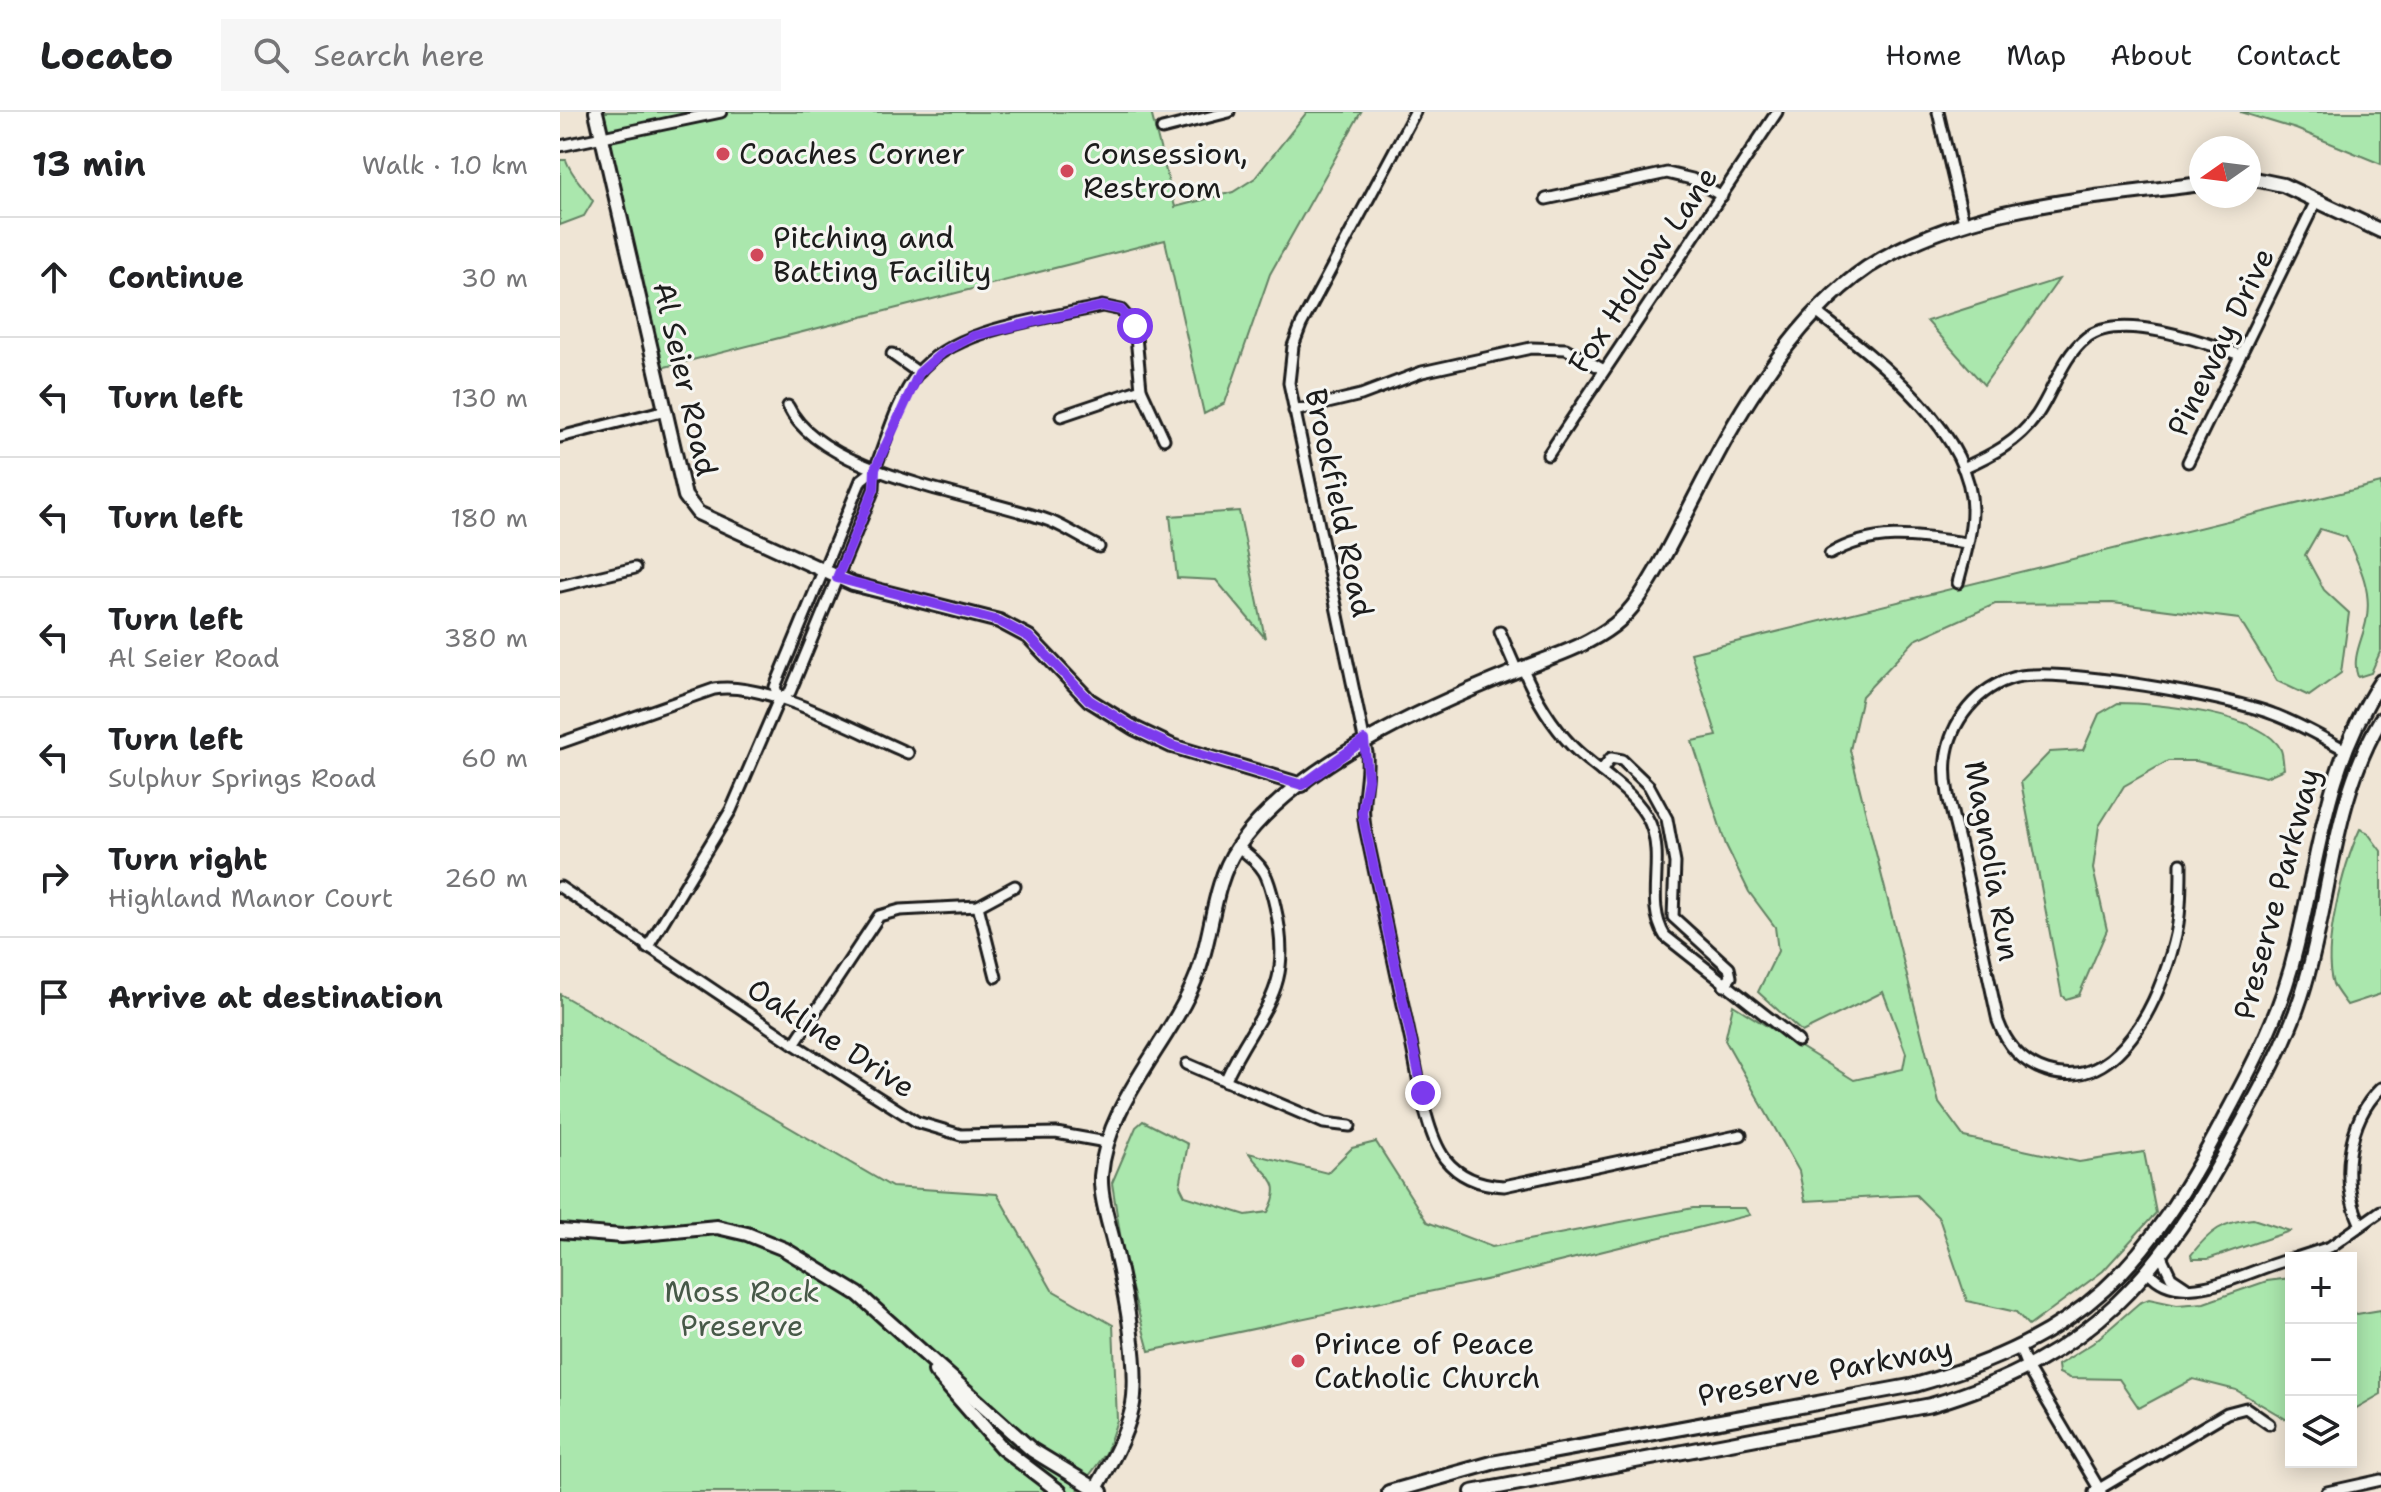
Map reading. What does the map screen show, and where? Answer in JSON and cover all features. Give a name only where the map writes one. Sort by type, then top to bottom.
[{"type":"street","name":"Al Seier Road","points":[[596,112],[600,140],[685,496],[698,513],[837,578],[999,621],[1029,637],[1089,700],[1134,728],[1172,746],[1302,785]]},
{"type":"street","points":[[560,146],[721,112]]},
{"type":"street","points":[[1162,129],[1229,112]]},
{"type":"street","name":"Brookfield Road","points":[[1415,112],[1301,325],[1289,365],[1294,411],[1364,740],[1368,766],[1362,813],[1437,1146],[1454,1169],[1478,1183],[1518,1185],[1741,1135]]},
{"type":"street","name":"Fox Hollow Lane","points":[[1548,455],[1777,112]]},
{"type":"street","points":[[1938,112],[1964,223]]},
{"type":"street","points":[[1546,199],[1667,173],[1701,182],[1722,196]]},
{"type":"street","points":[[2261,180],[2283,185],[2317,199],[2381,231]]},
{"type":"street","points":[[560,1231],[622,1236],[717,1227],[747,1234],[822,1269],[897,1326],[1032,1450],[1097,1491],[1127,1425],[1134,1383],[1126,1298],[1101,1180],[1106,1142],[1122,1105],[1181,1012],[1205,949],[1221,883],[1238,847],[1302,785],[1364,740],[1520,670],[1572,651],[1598,636],[1633,605],[1661,562],[1745,408],[1774,364],[1816,312],[1868,267],[1964,223],[2027,207],[2189,186]]},
{"type":"street","name":"Pineway Drive","points":[[2188,462],[2317,199]]},
{"type":"street","points":[[647,948],[718,833],[779,699],[790,692],[874,489],[875,469],[919,373],[943,352],[973,336],[1102,306],[1121,310],[1135,326],[1141,389],[1164,439]]},
{"type":"street","points":[[1816,312],[1887,367],[1915,395],[1963,468],[1972,509],[1958,583]]},
{"type":"street","points":[[1963,468],[1999,452],[2023,432],[2037,415],[2076,348],[2089,336],[2106,329],[2155,331],[2208,343],[2240,355]]},
{"type":"street","points":[[1294,411],[1361,395],[1422,372],[1531,348],[1566,349],[1604,370]]},
{"type":"street","points":[[892,354],[919,373]]},
{"type":"street","points":[[1061,416],[1141,389]]},
{"type":"street","points":[[788,406],[796,422],[824,447],[875,469],[1052,522],[1099,547]]},
{"type":"street","points":[[560,437],[666,410]]},
{"type":"street","points":[[779,699],[775,687],[823,571],[861,480],[875,469]]},
{"type":"street","points":[[846,516],[859,521]]},
{"type":"street","points":[[1830,554],[1853,540],[1898,535],[1966,543]]},
{"type":"street","points":[[560,586],[635,568]]},
{"type":"street","points":[[1500,632],[1557,729],[1627,793],[1650,823],[1658,853],[1655,918],[1659,926],[1683,954],[1798,1041]]},
{"type":"street","points":[[797,634],[812,640]]},
{"type":"street","name":"Magnolia Run","points":[[2181,864],[2179,922],[2169,959],[2123,1050],[2100,1067],[2071,1075],[2053,1073],[2025,1061],[2007,1041],[1998,1021],[1948,790],[1948,748],[1963,714],[1980,696],[2006,681],[2030,675],[2067,677],[2163,689],[2272,713],[2344,749]]},
{"type":"street","name":"Preserve Parkway","points":[[1389,1492],[1492,1463],[1915,1385],[1976,1368],[2020,1349],[2074,1315],[2136,1260],[2187,1189],[2280,1009],[2327,800],[2344,749],[2381,681]]},
{"type":"street","points":[[560,743],[714,689],[747,688],[908,753]]},
{"type":"street","name":"Preserve Parkway","points":[[1472,1492],[1931,1405],[1974,1393],[2028,1369],[2090,1328],[2132,1291],[2161,1256],[2207,1189],[2273,1064],[2301,998],[2335,836],[2360,759],[2381,719]]},
{"type":"street","points":[[1601,771],[1611,758],[1622,760],[1649,786],[1660,803],[1675,863],[1671,909],[1677,922],[1729,968],[1731,977],[1724,986]]},
{"type":"street","points":[[1225,1081],[1248,1036],[1274,997],[1283,960],[1270,881],[1262,864],[1238,847]]},
{"type":"street","points":[[794,1044],[879,916],[900,910],[978,906],[1015,886]]},
{"type":"street","name":"Oakline Drive","points":[[560,887],[794,1044],[932,1128],[970,1136],[1056,1133],[1106,1142]]},
{"type":"street","points":[[978,906],[996,977]]},
{"type":"street","points":[[1187,1064],[1324,1123],[1350,1126]]},
{"type":"street","points":[[2360,1223],[2350,1197],[2348,1178],[2360,1118],[2381,1088]]},
{"type":"street","points":[[2313,1252],[2330,1247],[2381,1211]]},
{"type":"street","points":[[2161,1256],[2171,1277],[2189,1289]]},
{"type":"street","points":[[2149,1272],[2162,1283],[2189,1289],[2285,1260]]},
{"type":"street","points":[[897,1326],[1002,1448],[1060,1492]]},
{"type":"street","points":[[2020,1349],[2028,1369],[2098,1491],[2227,1413],[2246,1408],[2269,1424]]},
{"type":"street","points":[[2327,1492],[2381,1480]]},
{"type":"green space","points":[[601,112],[1151,112],[1175,207],[1233,192],[1255,178],[1307,112],[1361,112],[1270,274],[1225,403],[1204,414],[1165,240],[657,369]]},
{"type":"green space","points":[[2240,112],[2381,112],[2381,164],[2296,129]]},
{"type":"green space","points":[[560,160],[566,160],[593,201],[584,216],[560,225]]},
{"type":"green space","points":[[2059,279],[1984,385],[1927,321]]},
{"type":"green space","points":[[2381,483],[2381,650],[2371,673],[2358,677],[2356,670],[2356,656],[2368,611],[2360,568],[2346,537],[2320,529],[2305,555],[2324,590],[2349,613],[2341,673],[2309,696],[2277,681],[2239,619],[2113,603],[1995,604],[1915,640],[1862,696],[1850,750],[1939,1103],[1964,1137],[2079,1162],[2144,1152],[2156,1213],[2103,1271],[2029,1326],[2016,1312],[1967,1301],[1939,1218],[1916,1195],[1805,1201],[1799,1171],[1725,1040],[1733,1005],[1854,1080],[1903,1069],[1906,1053],[1883,992],[1802,1032],[1758,992],[1778,951],[1775,927],[1749,892],[1726,845],[1692,741],[1717,736],[1691,653]]},
{"type":"green space","points":[[1239,511],[1265,638],[1216,580],[1177,578],[1170,516]]},
{"type":"green space","points":[[2118,703],[2181,708],[2254,727],[2271,737],[2281,750],[2284,769],[2266,777],[2196,761],[2168,761],[2124,786],[2099,826],[2093,869],[2107,930],[2079,995],[2066,999],[2062,996],[2021,782],[2050,752],[2083,750],[2099,714]]},
{"type":"green space","points":[[2360,829],[2367,832],[2381,851],[2381,994],[2347,1005],[2333,984],[2330,950],[2341,884]]},
{"type":"green space","name":"Moss Rock Preserve","points":[[560,994],[892,1187],[997,1194],[1052,1290],[1113,1325],[1117,1420],[1106,1453],[1077,1492],[560,1492]]},
{"type":"green space","points":[[1143,1121],[1188,1144],[1180,1186],[1185,1196],[1246,1215],[1268,1212],[1275,1192],[1271,1179],[1249,1153],[1327,1173],[1352,1148],[1376,1142],[1427,1222],[1492,1247],[1693,1208],[1745,1208],[1750,1215],[1490,1279],[1149,1351],[1124,1259],[1112,1183],[1136,1127]]},
{"type":"green space","points":[[2253,1219],[2290,1231],[2208,1259],[2192,1259],[2191,1255],[2218,1229],[2233,1222]]},
{"type":"green space","points":[[2285,1279],[2285,1419],[2236,1390],[2193,1379],[2139,1408],[2119,1379],[2070,1378],[2059,1373],[2058,1365],[2093,1343],[2139,1303],[2149,1299],[2177,1305],[2204,1303],[2267,1281]]},
{"type":"green space","points":[[2381,1310],[2381,1394],[2357,1408],[2357,1314]]},
{"type":"place","name":"Coaches Corner","points":[[723,154]]},
{"type":"place","name":"Consession, Restroom","points":[[1067,171]]},
{"type":"place","name":"Pitching and Batting Facility","points":[[757,255]]},
{"type":"place","name":"Prince of Peace Catholic Church","points":[[1298,1361]]},
{"type":"route","points":[[1135,326],[1121,310],[1102,306],[973,336],[954,344],[931,361],[919,373],[896,416],[875,469],[874,489],[837,578],[921,603],[999,621],[1029,637],[1089,700],[1104,711],[1172,746],[1302,785],[1364,740],[1368,779],[1362,813],[1423,1093]]}]
